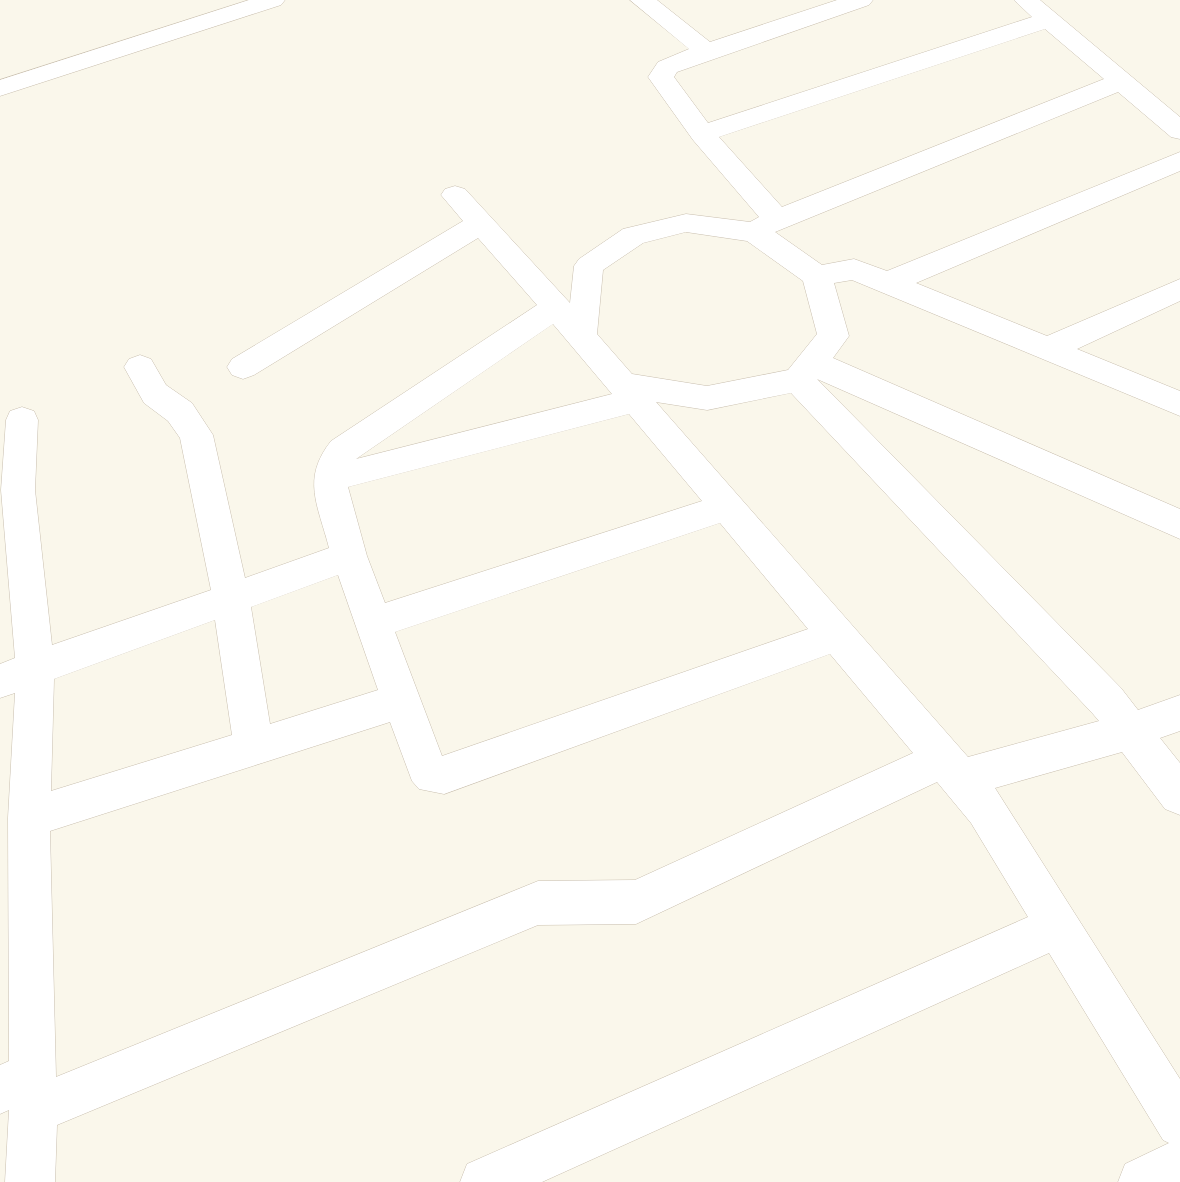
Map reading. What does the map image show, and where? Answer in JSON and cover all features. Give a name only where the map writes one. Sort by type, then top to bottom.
[{"type":"street","points":[[0,89],[273,0]]},
{"type":"street","points":[[642,0],[706,51]]},
{"type":"street","points":[[329,479],[629,392],[707,398],[805,371],[833,336],[817,276],[766,225],[661,77],[667,67],[706,51],[861,0]]},
{"type":"street","points":[[1026,0],[1180,131]]},
{"type":"street","points":[[702,134],[1051,19]]},
{"type":"street","points":[[581,336],[589,266],[633,236],[686,223],[766,225],[1124,81]]},
{"type":"street","points":[[887,283],[1180,160]]},
{"type":"street","points":[[455,195],[556,307],[986,809],[1180,1123]]},
{"type":"street","points":[[243,367],[481,223]]},
{"type":"street","points":[[817,276],[854,269],[1045,351],[1180,404]]},
{"type":"street","points":[[1045,351],[1180,289]]},
{"type":"street","points":[[556,307],[344,450],[333,463],[329,479],[349,556],[426,768],[433,775],[444,775],[837,635]]},
{"type":"street","points":[[140,367],[155,394],[180,412],[196,435],[231,599],[253,746]]},
{"type":"street","points":[[805,371],[1180,525]]},
{"type":"street","points":[[805,371],[1107,701],[1180,795]]},
{"type":"street","points":[[22,420],[9,493],[18,675],[29,818],[22,1092],[30,1182]]},
{"type":"street","points":[[373,623],[727,507]]},
{"type":"street","points":[[18,675],[349,556]]},
{"type":"street","points":[[29,818],[400,701]]},
{"type":"street","points":[[22,1092],[538,903],[636,902],[952,769],[1131,731],[1180,713]]},
{"type":"street","points":[[485,1182],[1058,926]]},
{"type":"street","points":[[1143,1182],[1180,1163]]}]
